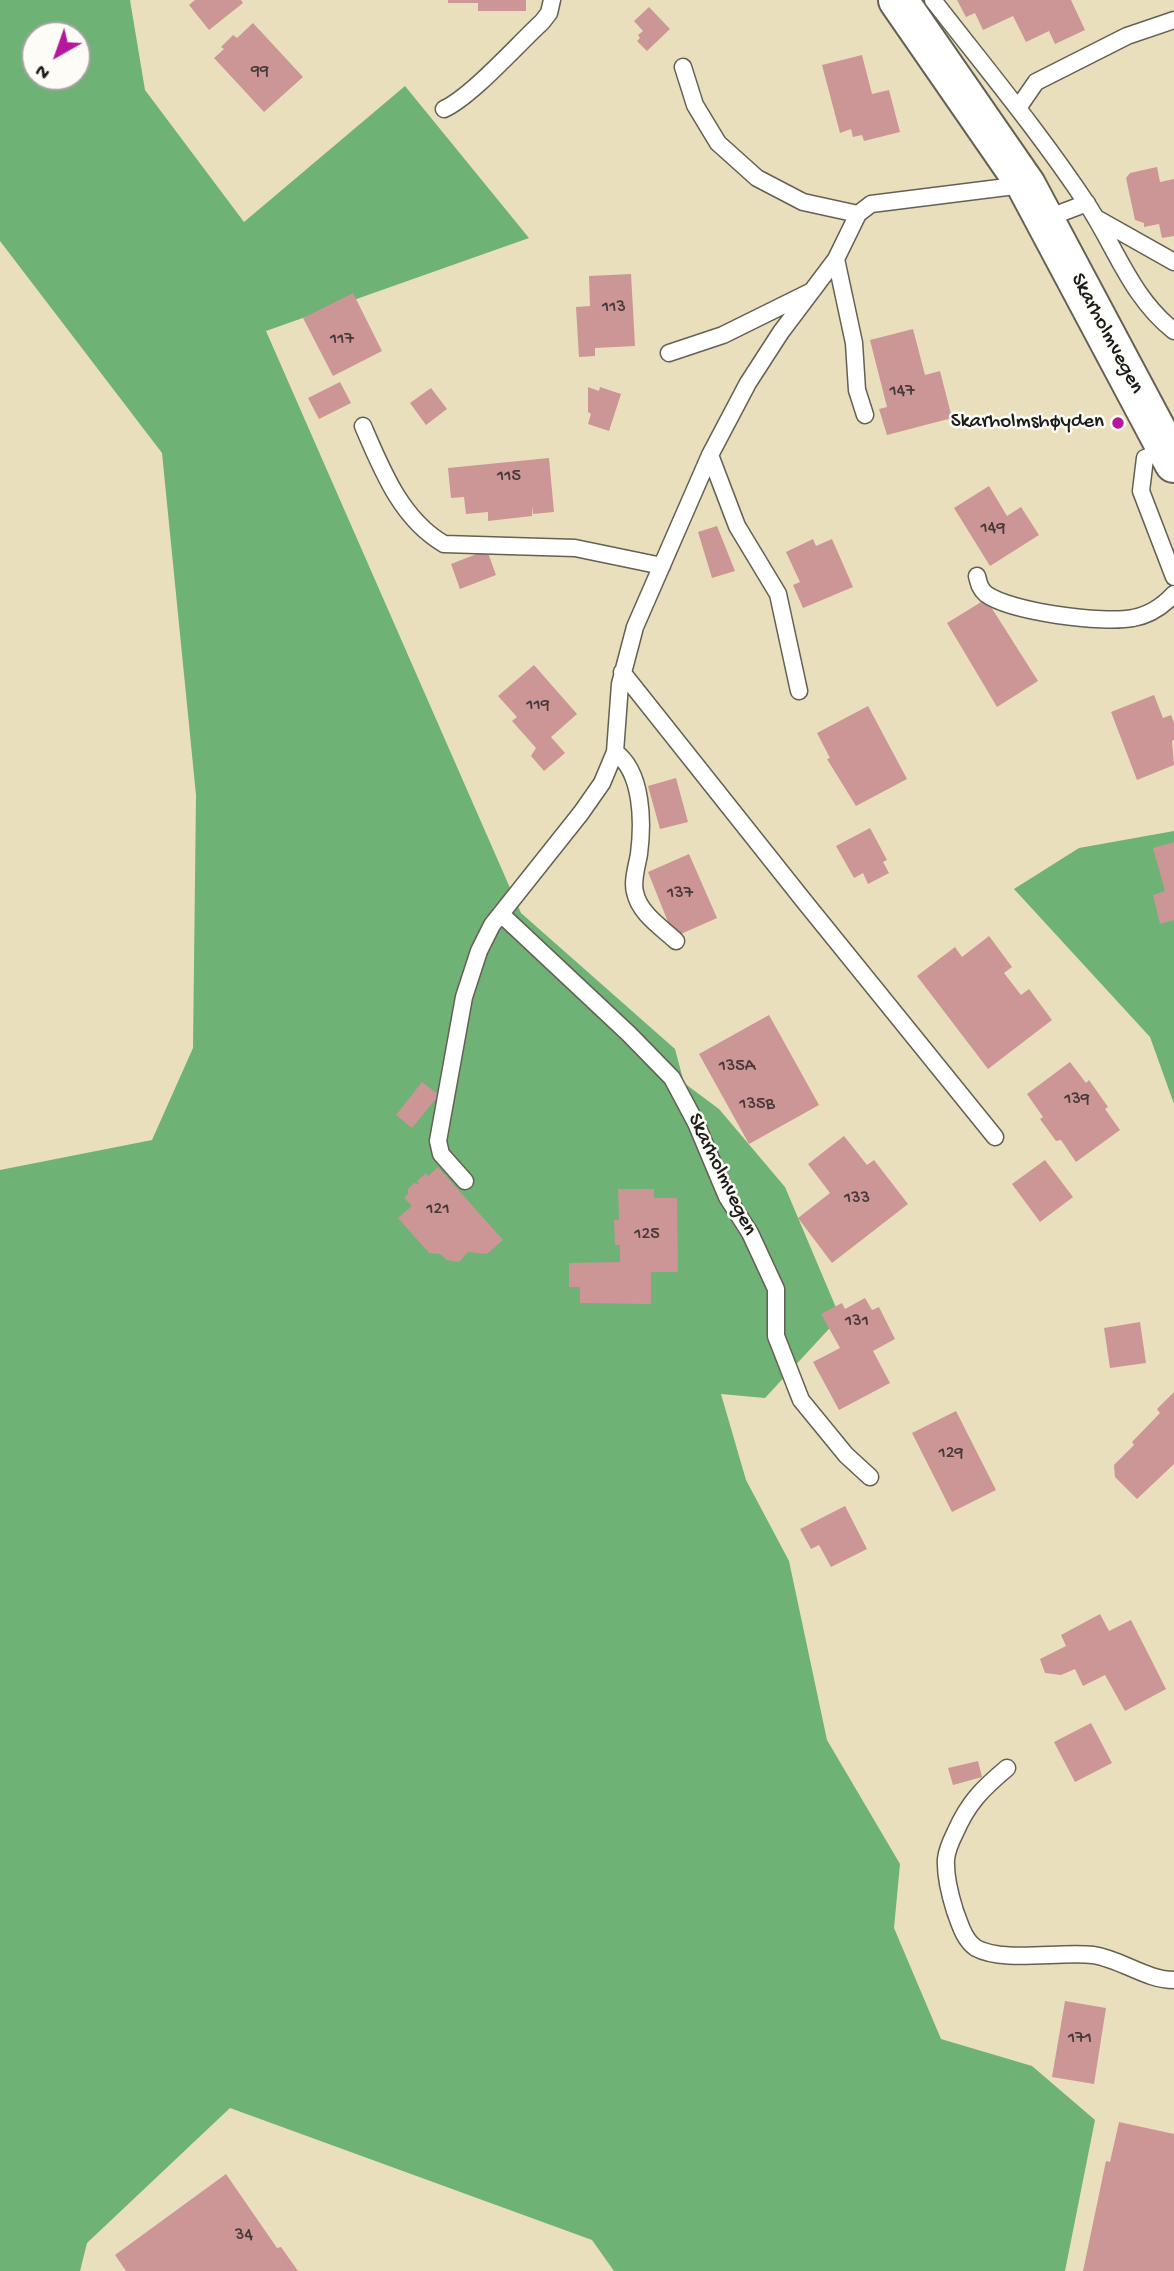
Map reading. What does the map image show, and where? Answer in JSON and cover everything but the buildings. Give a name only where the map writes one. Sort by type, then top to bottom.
[{"type":"street","name":"Skarholmvegen","points":[[898,0],[1026,185],[1171,456]]},
{"type":"lane","points":[[444,109],[476,85],[542,22],[550,13],[552,0]]},
{"type":"lane","points":[[933,0],[1087,203],[1122,268],[1150,311],[1174,331]]},
{"type":"lane","points":[[1017,108],[1036,82],[1127,36],[1174,20]]},
{"type":"lane","points":[[683,66],[695,105],[718,143],[757,178],[803,202],[858,214]]},
{"type":"lane","points":[[466,1181],[441,1154],[438,1141],[464,997],[479,951],[501,914],[602,783],[615,752],[622,672],[635,627],[710,455],[748,383],[781,332],[836,259],[858,214],[872,204],[1026,185]]},
{"type":"lane","points":[[1045,219],[1087,203]]},
{"type":"lane","points":[[1096,218],[1174,262]]},
{"type":"lane","points":[[836,259],[853,342],[857,390],[865,415]]},
{"type":"lane","points":[[669,353],[723,335],[812,291]]},
{"type":"lane","points":[[363,426],[382,469],[414,522],[426,534],[444,544],[575,548],[662,566]]},
{"type":"lane","points":[[710,455],[737,526],[778,594],[799,691]]},
{"type":"lane","name":"Skarholmvegen","points":[[1171,456],[1144,458],[1141,491],[1174,577]]},
{"type":"lane","points":[[977,576],[980,588],[988,596],[1019,606],[1080,618],[1134,618],[1154,611],[1174,594]]},
{"type":"lane","points":[[622,672],[995,1137]]},
{"type":"lane","points":[[615,752],[626,764],[638,797],[641,825],[634,889],[647,915],[676,941]]},
{"type":"lane","name":"Skarholmvegen","points":[[501,914],[672,1077],[696,1123],[727,1197],[750,1233],[776,1289],[776,1336],[801,1400],[846,1455],[870,1477]]},
{"type":"lane","points":[[1007,1768],[973,1798],[963,1815],[946,1858],[947,1877],[964,1935],[975,1947],[988,1953],[1095,1955],[1162,1980],[1174,1980]]},
{"type":"green space","points":[[0,0],[130,0],[145,90],[244,222],[405,86],[529,238],[266,331],[521,913],[675,1049],[684,1083],[719,1109],[785,1187],[840,1317],[765,1398],[721,1394],[746,1480],[789,1561],[827,1740],[900,1864],[894,1928],[941,2039],[1032,2066],[1095,2120],[1065,2271],[614,2271],[592,2240],[230,2108],[87,2243],[80,2271],[0,2271],[0,1170],[152,1140],[193,1048],[196,795],[162,453],[0,241]]},
{"type":"green space","points":[[1174,831],[1174,1104],[1150,1037],[1014,889],[1079,848]]},
{"type":"place","name":"Skarholmshøyden","points":[[1118,423]]}]
